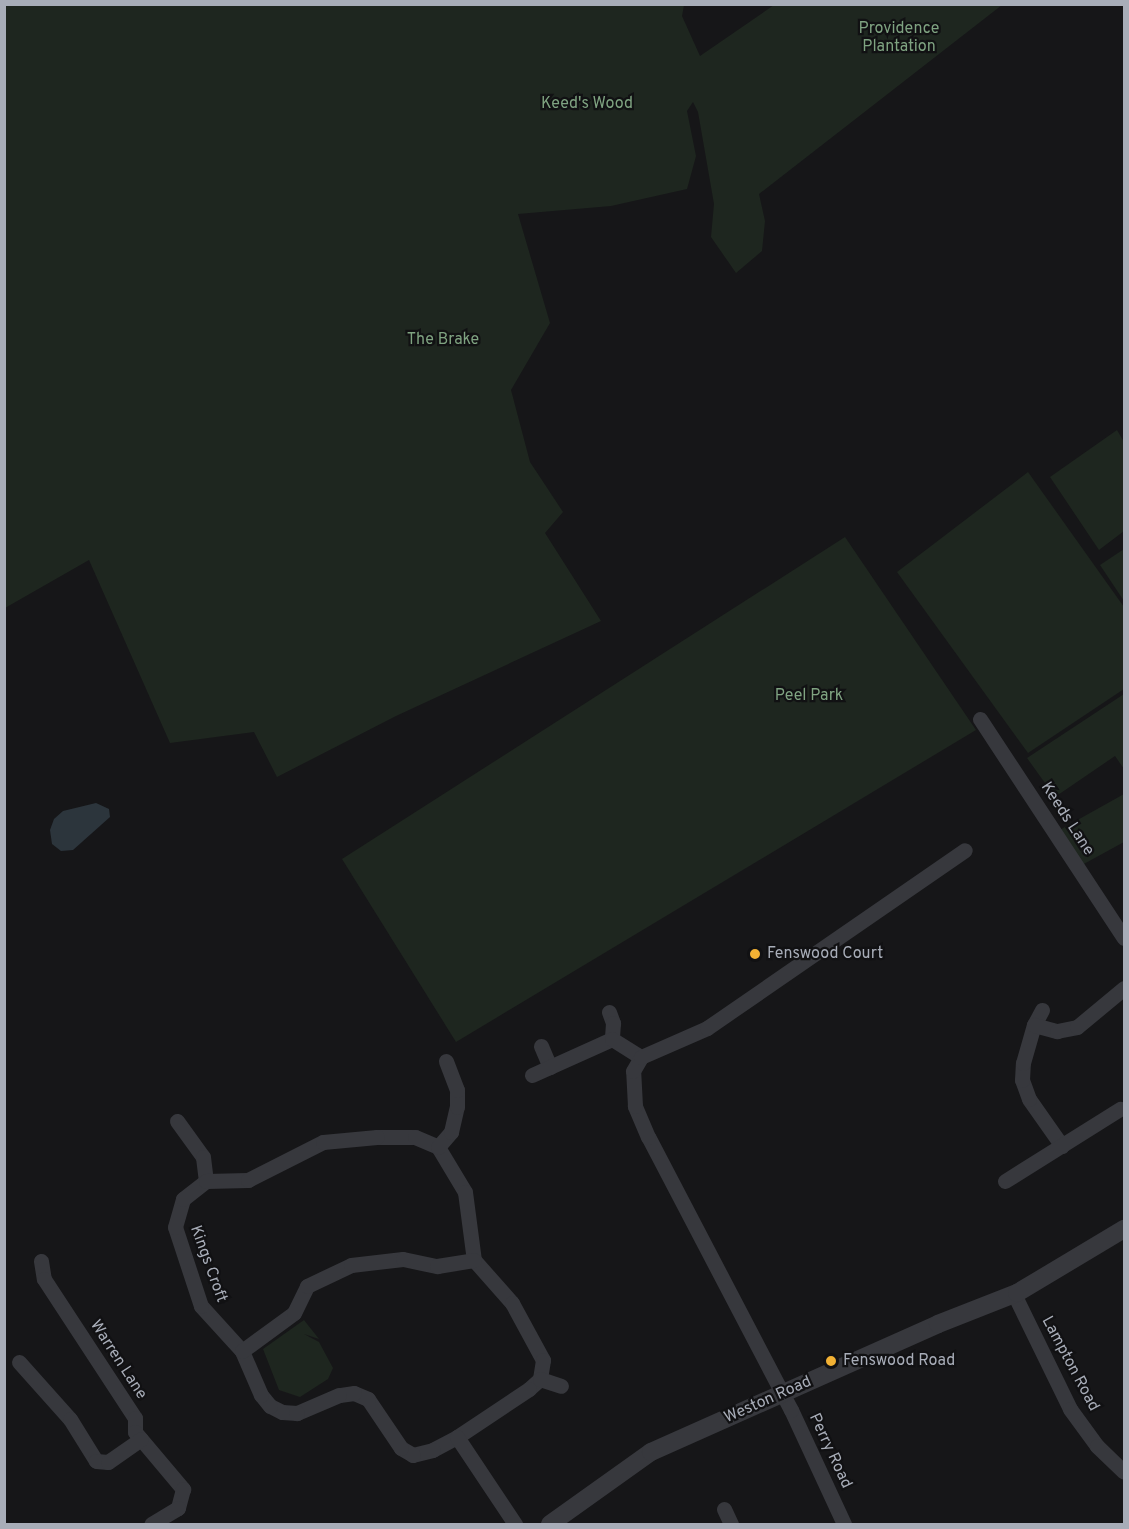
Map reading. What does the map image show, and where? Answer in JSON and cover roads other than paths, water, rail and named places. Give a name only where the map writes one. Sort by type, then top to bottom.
[{"type":"street","name":"Keeds Lane","points":[[980,719],[1125,938]]},
{"type":"street","points":[[782,1394],[634,1106],[631,1087],[633,1071],[641,1057],[707,1028],[965,850]]},
{"type":"street","points":[[1034,1025],[1057,1031],[1077,1027],[1125,988]]},
{"type":"street","points":[[1042,1010],[1034,1025],[1023,1063],[1022,1080],[1029,1100],[1062,1146]]},
{"type":"street","points":[[609,1012],[613,1023],[612,1039]]},
{"type":"street","points":[[612,1039],[641,1057]]},
{"type":"street","points":[[532,1075],[612,1039]]},
{"type":"street","points":[[541,1046],[550,1067]]},
{"type":"street","points":[[438,1147],[451,1132],[457,1107],[457,1090],[446,1061]]},
{"type":"street","points":[[1005,1181],[1120,1109]]},
{"type":"street","points":[[177,1121],[203,1157],[206,1181],[248,1180],[323,1142],[414,1137],[438,1147],[465,1192],[474,1260],[512,1303],[537,1344],[543,1360],[540,1379],[561,1386]]},
{"type":"street","name":"Kings Croft","points":[[206,1181],[183,1199],[175,1227],[201,1306],[243,1351],[261,1395],[282,1413],[297,1413],[339,1395],[354,1393],[368,1399],[401,1448],[413,1455],[433,1450],[457,1437],[540,1379]]},
{"type":"street","name":"Weston Road","points":[[550,1524],[651,1452],[938,1324],[1014,1294],[1125,1229]]},
{"type":"street","points":[[243,1351],[294,1313],[307,1286],[351,1265],[403,1259],[437,1266],[474,1260]]},
{"type":"street","name":"Warren Lane","points":[[41,1261],[44,1279],[135,1418],[135,1432],[180,1483],[183,1494],[178,1508],[151,1524]]},
{"type":"street","name":"Lampton Road","points":[[1014,1294],[1070,1409],[1097,1446],[1125,1472]]},
{"type":"street","points":[[19,1362],[70,1419],[96,1461],[108,1462],[141,1440]]},
{"type":"street","name":"Perry Road","points":[[782,1394],[844,1524]]},
{"type":"street","points":[[457,1437],[514,1524]]},
{"type":"street","points":[[724,1509],[731,1524]]},
{"type":"place","name":"Fenswood Court","points":[[755,954]]},
{"type":"place","name":"Fenswood Road","points":[[831,1361]]},
{"type":"park label","name":"Providence Plantation","points":[[899,38]]},
{"type":"park label","name":"Keed's Wood","points":[[587,104]]},
{"type":"park label","name":"The Brake","points":[[443,340]]},
{"type":"park label","name":"Peel Park","points":[[809,696]]}]
